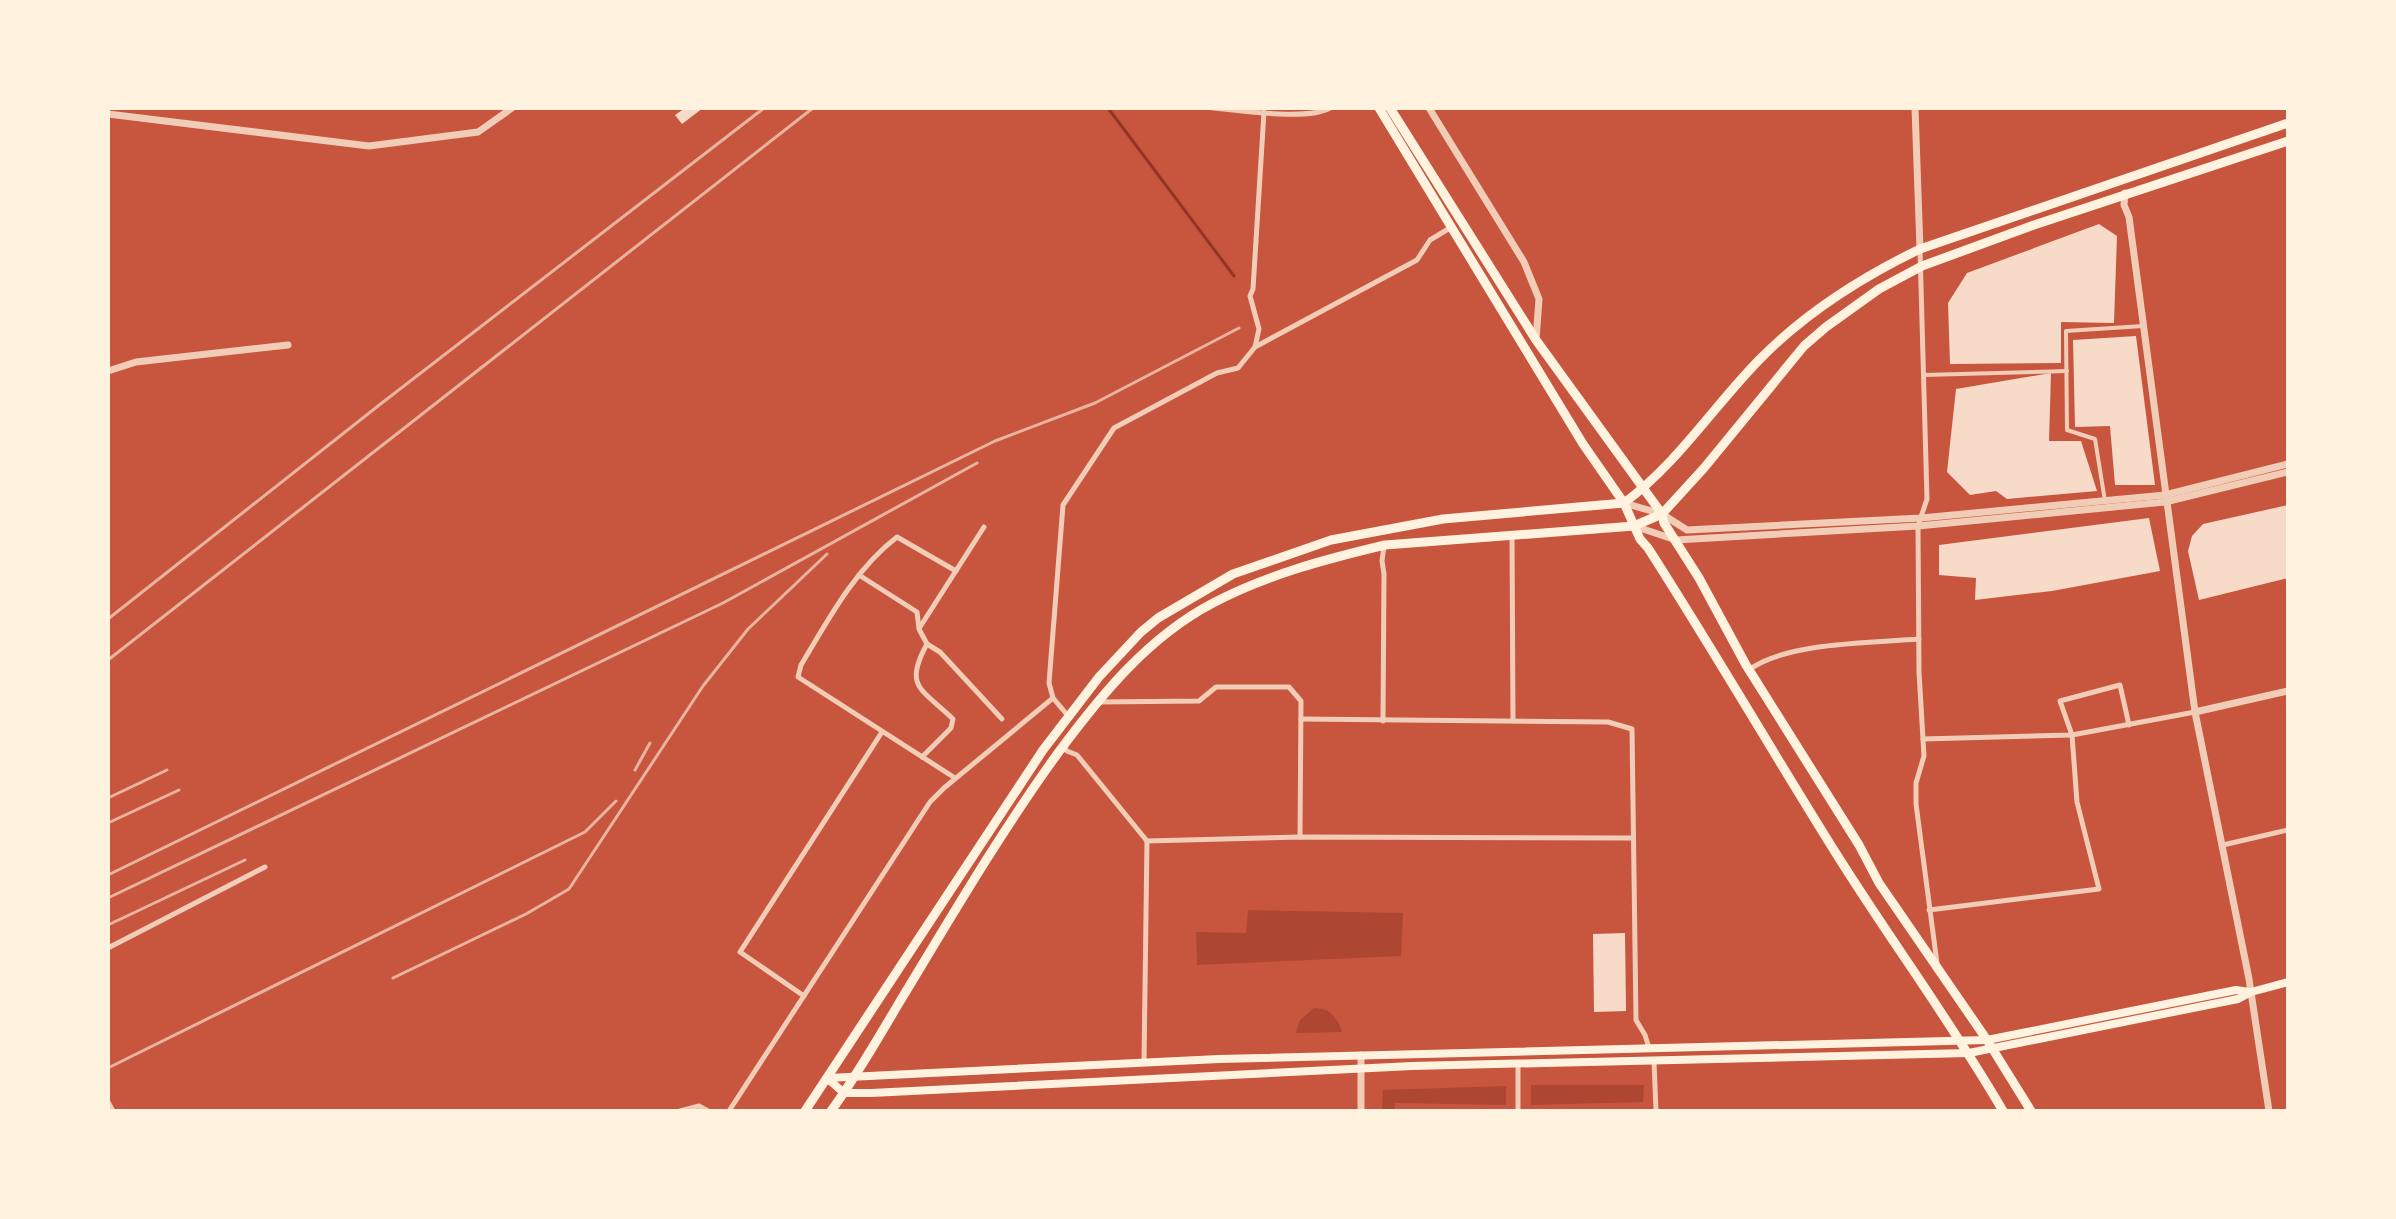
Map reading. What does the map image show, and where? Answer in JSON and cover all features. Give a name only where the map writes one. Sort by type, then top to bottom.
[{"type":"main road","points":[[1379,108],[1583,444],[1624,503],[1640,539],[1748,707],[1837,856],[1960,1039],[2003,1111]]},
{"type":"main road","points":[[1390,108],[1536,340],[1662,514],[1664,523],[1749,670],[1859,845],[1879,883],[2031,1111]]},
{"type":"main road","points":[[805,1111],[1043,750],[1099,677],[1158,618],[1233,574],[1331,540],[1443,519],[1624,503],[1683,450],[1759,360],[1798,324],[1883,267],[1920,249],[2288,123]]},
{"type":"main road","points":[[831,1111],[1034,786],[1132,662],[1210,604],[1256,582],[1385,545],[1634,526],[1662,514],[1804,346],[1879,289],[1922,266],[2125,193],[2288,141]]},
{"type":"main road","points":[[827,1078],[844,1093],[1363,1069],[1969,1053],[1989,1044],[2236,990],[2251,992],[2288,982]]},
{"type":"main road","points":[[827,1078],[1361,1055],[1960,1039],[1989,1044]]},
{"type":"street","points":[[108,114],[369,146],[478,132],[512,108]]},
{"type":"street","points":[[1213,108],[1264,112],[1323,112],[1330,108]]},
{"type":"street","points":[[1429,108],[1524,262],[1539,299],[1536,340]]},
{"type":"street","points":[[1915,108],[1927,499],[1920,522],[1919,639],[1924,756],[1916,783],[1916,804],[1938,968]]},
{"type":"street","points":[[1255,347],[1259,329],[1250,296],[1253,289],[1264,112]]},
{"type":"street","points":[[2125,193],[2124,205],[2129,217],[2195,712],[2251,992],[2269,1111]]},
{"type":"street","points":[[1069,717],[1053,698],[1049,683],[1063,505],[1114,428],[1217,373],[1238,368],[1255,347],[1417,260],[1430,240],[1452,227]]},
{"type":"street","points":[[2105,501],[2095,439],[2067,430],[2066,331],[2143,326]]},
{"type":"street","points":[[108,371],[136,362],[288,345]]},
{"type":"street","points":[[1924,375],[2067,371]]},
{"type":"street","points":[[1624,503],[1662,514],[1687,530],[1920,522],[2105,501],[2165,499],[2288,464]]},
{"type":"street","points":[[1634,526],[1676,540],[1920,522],[2165,499],[2288,472]]},
{"type":"street","points":[[919,629],[984,527]]},
{"type":"street","points":[[1512,535],[1513,721]]},
{"type":"street","points":[[955,778],[798,677],[801,665],[859,575],[897,537],[956,571]]},
{"type":"street","points":[[1383,721],[1382,561],[1385,545]]},
{"type":"street","points":[[859,575],[917,612],[919,629],[927,644],[940,652],[1002,719]]},
{"type":"street","points":[[1749,670],[1763,661],[1825,646],[1919,639]]},
{"type":"street","points":[[922,757],[951,728],[953,719],[918,685],[916,665],[927,644]]},
{"type":"street","points":[[1929,910],[2099,889],[2077,802],[2072,735],[2060,701],[2120,685],[2129,725]]},
{"type":"street","points":[[1098,702],[1199,701],[1216,687],[1289,687],[1301,701],[1300,837]]},
{"type":"street","points":[[1923,739],[2072,735],[2288,691]]},
{"type":"street","points":[[729,1111],[930,802],[1053,698]]},
{"type":"street","points":[[1301,719],[1608,722],[1632,729],[1636,1020],[1650,1049]]},
{"type":"street","points":[[804,996],[740,952],[882,732]]},
{"type":"street","points":[[1064,746],[1067,751],[1077,755],[1147,841],[1144,1062]]},
{"type":"street","points":[[2223,845],[2288,830]]},
{"type":"street","points":[[1147,841],[1300,837],[1632,838]]},
{"type":"street","points":[[108,948],[265,867]]},
{"type":"street","points":[[1361,1055],[1361,1111]]},
{"type":"street","points":[[1654,1061],[1656,1111]]},
{"type":"street","points":[[1518,1064],[1518,1111]]},
{"type":"street","points":[[108,1102],[113,1111]]},
{"type":"street","points":[[680,1111],[699,1106],[708,1111]]},
{"type":"shaded area","points":[[1248,910],[1403,913],[1401,956],[1197,965],[1196,932],[1246,933]]},
{"type":"shaded area","points":[[1314,1008],[1332,1014],[1342,1032],[1296,1033],[1300,1020]]},
{"type":"shaded area","points":[[1531,1085],[1644,1085],[1643,1102],[1531,1105]]},
{"type":"shaded area","points":[[1506,1086],[1506,1105],[1395,1103],[1394,1111],[1382,1111],[1383,1090]]},
{"type":"building","points":[[685,108],[703,108],[682,124],[675,115]]},
{"type":"building","points":[[2099,224],[2117,236],[2114,323],[2061,322],[2061,363],[1950,364],[1948,303],[1967,273]]},
{"type":"building","points":[[2136,336],[2155,485],[2115,485],[2110,426],[2075,427],[2073,340]]},
{"type":"building","points":[[2051,373],[2049,441],[2081,441],[2097,491],[2007,499],[1996,491],[1970,495],[1947,472],[1956,389]]},
{"type":"building","points":[[2288,505],[2288,578],[2199,600],[2188,551],[2192,536],[2203,524]]},
{"type":"building","points":[[2149,518],[2160,571],[2052,591],[1975,600],[1976,578],[1939,575],[1939,545]]},
{"type":"building","points":[[1625,933],[1626,1011],[1594,1012],[1593,934]]},
{"type":"waterway","points":[[1108,108],[1234,276]]},
{"type":"railway","points":[[108,619],[764,108]]},
{"type":"railway","points":[[108,660],[813,108]]},
{"type":"railway","points":[[108,875],[995,441],[1095,403],[1239,328]]},
{"type":"railway","points":[[108,898],[723,603],[977,463]]},
{"type":"railway","points":[[393,978],[526,914],[569,889],[703,686],[748,629],[827,554]]},
{"type":"railway","points":[[635,770],[650,743]]},
{"type":"railway","points":[[108,798],[167,770]]},
{"type":"railway","points":[[108,823],[179,790]]},
{"type":"railway","points":[[108,1068],[585,832],[616,801]]},
{"type":"railway","points":[[108,925],[245,860]]}]
